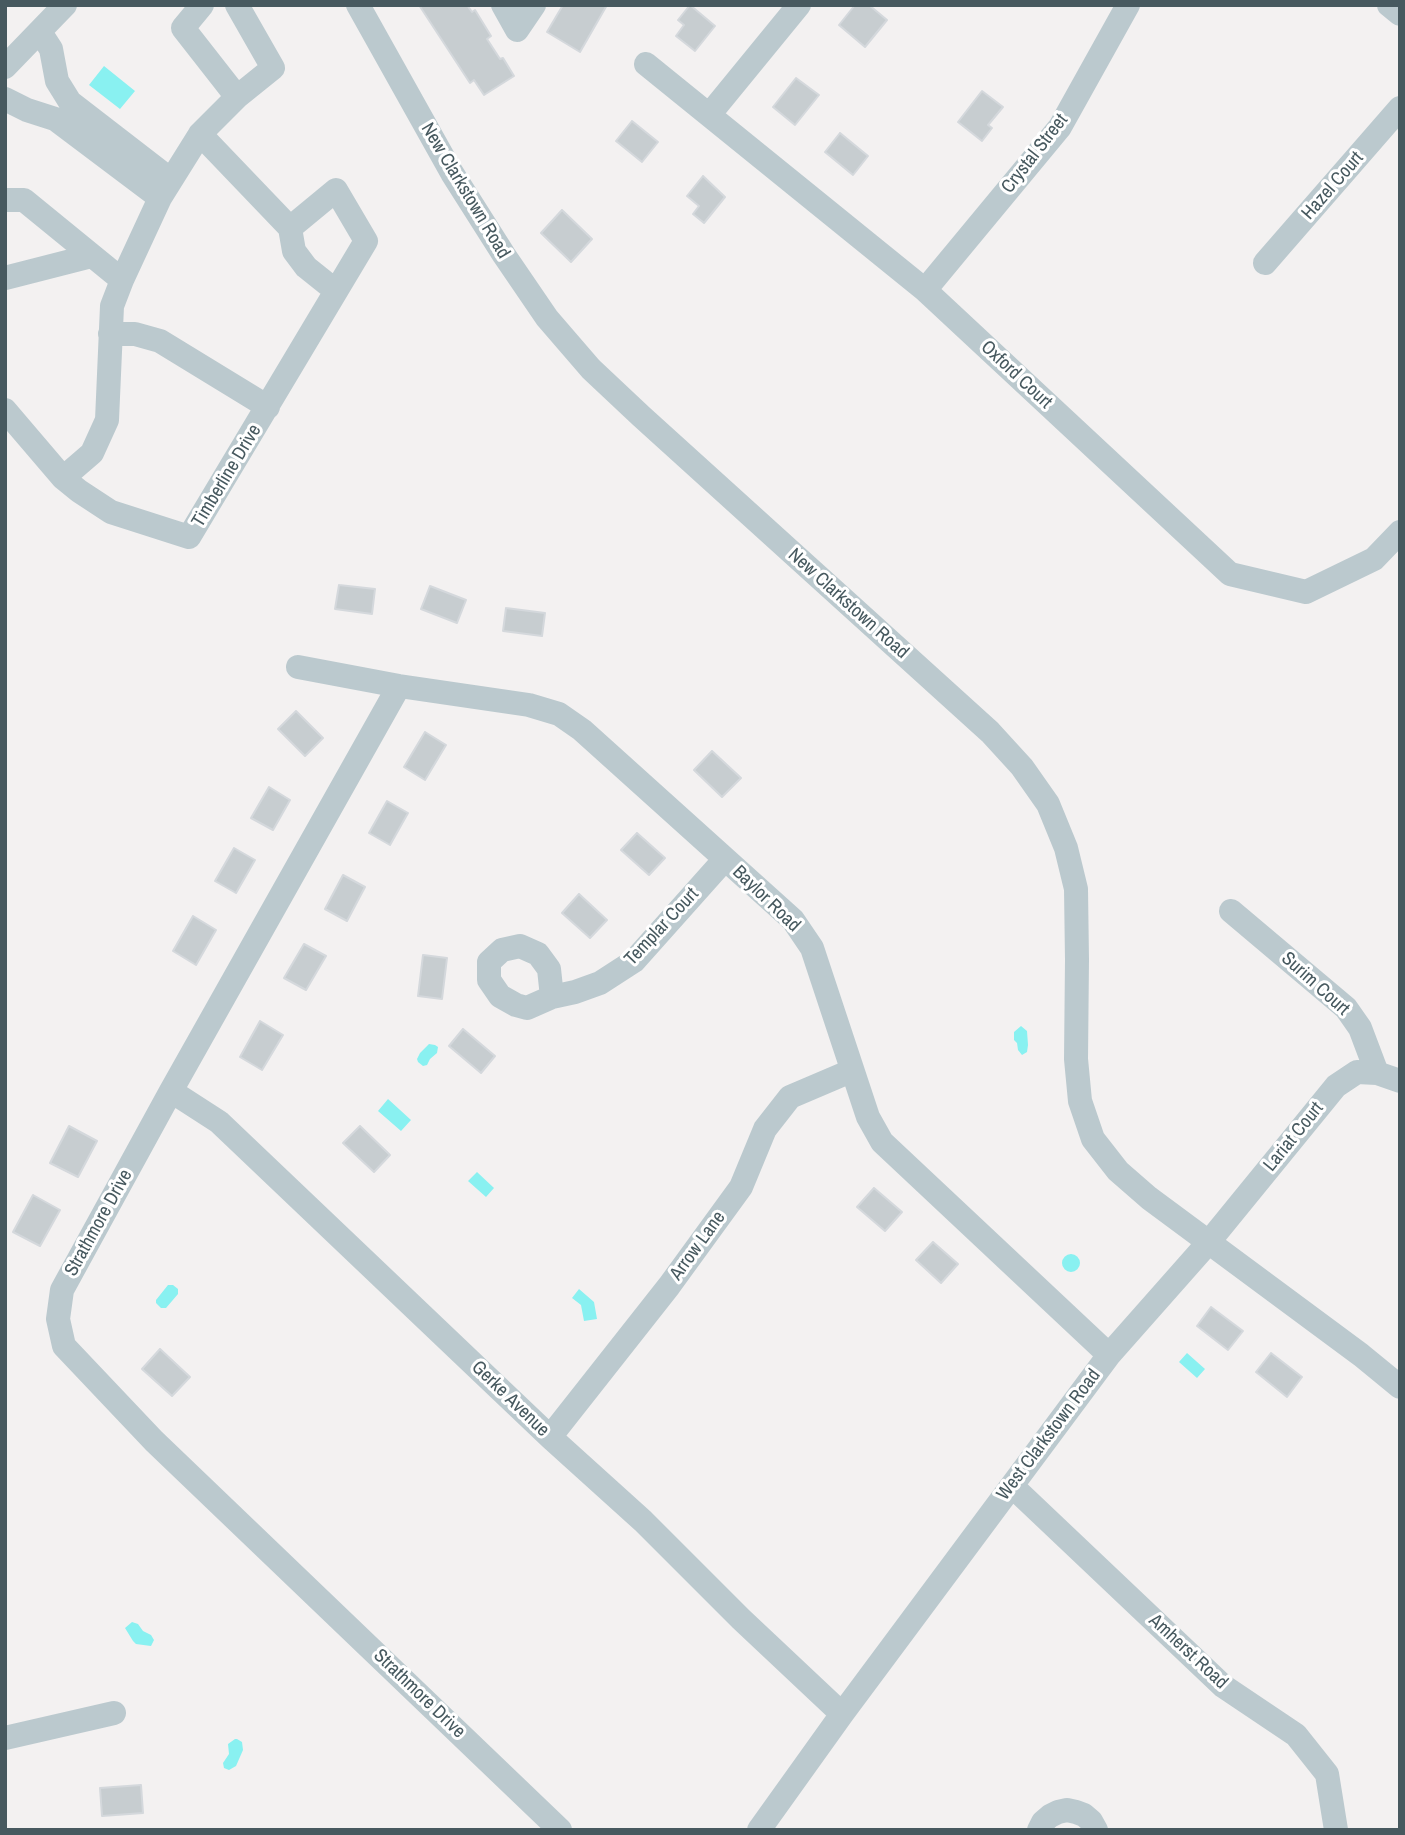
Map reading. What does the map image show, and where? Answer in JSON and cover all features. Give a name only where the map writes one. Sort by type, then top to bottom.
[{"type":"street","points":[[5,67],[65,5]]},
{"type":"street","points":[[202,5],[183,28],[237,97]]},
{"type":"street","points":[[5,410],[63,478],[93,453],[107,420],[112,306],[122,280],[166,189],[200,134],[237,97],[273,68],[237,5]]},
{"type":"street","name":"New Clarkstown Road","points":[[358,5],[452,173],[504,255],[547,318],[591,369],[990,732],[1022,767],[1048,804],[1066,848],[1076,889],[1076,1059],[1080,1101],[1093,1139],[1118,1171],[1208,1243]]},
{"type":"street","points":[[503,5],[517,30],[534,5]]},
{"type":"street","points":[[709,115],[799,5]]},
{"type":"street","name":"Crystal Street","points":[[925,290],[1060,127],[1128,5]]},
{"type":"street","points":[[1389,5],[1400,14]]},
{"type":"street","points":[[40,32],[51,49],[57,81],[70,102],[166,189]]},
{"type":"street","name":"Oxford Court","points":[[646,64],[925,290],[1230,574],[1306,592],[1374,559],[1400,532]]},
{"type":"street","points":[[5,99],[55,119],[166,189]]},
{"type":"street","name":"Hazel Court","points":[[1265,263],[1400,108]]},
{"type":"street","points":[[200,134],[290,228],[294,251],[306,267],[336,291]]},
{"type":"street","name":"Timberline Drive","points":[[63,478],[111,513],[190,537],[366,241],[336,190],[290,228]]},
{"type":"street","points":[[5,200],[24,200],[122,280]]},
{"type":"street","points":[[5,278],[91,256]]},
{"type":"street","name":"Timberline Drive","points":[[110,334],[135,334],[160,341],[268,407]]},
{"type":"street","name":"Baylor Road","points":[[298,667],[399,686],[529,705],[559,714],[582,730],[793,920],[812,948],[851,1071],[868,1117],[882,1142],[1109,1355]]},
{"type":"street","name":"Strathmore Drive","points":[[399,686],[62,1290],[58,1319],[64,1346],[154,1441],[560,1830]]},
{"type":"street","name":"Templar Court","points":[[552,997],[600,983],[634,961],[725,859]]},
{"type":"street","name":"Surim Court","points":[[1231,911],[1346,1009],[1389,1077]]},
{"type":"street","name":"Arrow Lane","points":[[550,1437],[669,1286],[741,1187],[765,1129],[790,1097],[851,1071]]},
{"type":"street","name":"Lariat Court","points":[[1208,1243],[1336,1086],[1357,1072],[1389,1077]]},
{"type":"street","name":"Gerke Avenue","points":[[171,1091],[219,1122],[550,1437],[643,1521],[741,1619],[842,1714]]},
{"type":"street","points":[[1208,1243],[1361,1355],[1400,1387]]},
{"type":"street","name":"West Clarkstown Road","points":[[759,1830],[1109,1355],[1208,1243]]},
{"type":"street","name":"Amherst Road","points":[[1012,1486],[1223,1686],[1296,1735],[1327,1773],[1336,1830]]},
{"type":"street","points":[[5,1738],[114,1713]]},
{"type":"street","points":[[1039,1830],[1050,1816],[1067,1810],[1084,1815],[1096,1830]]},
{"type":"water","points":[[104,66],[135,91],[120,109],[89,85]]},
{"type":"water","points":[[1021,1026],[1027,1031],[1028,1045],[1027,1052],[1022,1055],[1014,1040],[1014,1032]]},
{"type":"water","points":[[429,1044],[438,1047],[437,1053],[423,1066],[417,1059]]},
{"type":"water","points":[[388,1099],[411,1120],[401,1131],[378,1111]]},
{"type":"water","points":[[477,1172],[494,1188],[486,1197],[468,1181]]},
{"type":"water","points":[[1067,1254],[1075,1254],[1080,1263],[1078,1270],[1067,1272],[1062,1267],[1062,1259]]},
{"type":"water","points":[[168,1285],[178,1289],[178,1294],[166,1308],[161,1308],[156,1300]]},
{"type":"water","points":[[579,1289],[594,1302],[597,1319],[584,1321],[581,1305],[572,1298]]},
{"type":"water","points":[[1187,1353],[1205,1369],[1197,1378],[1179,1362]]},
{"type":"water","points":[[132,1622],[151,1635],[154,1640],[151,1646],[133,1641],[125,1628]]},
{"type":"water","points":[[235,1739],[242,1742],[243,1750],[236,1766],[229,1770],[224,1768],[223,1763],[229,1754],[228,1744]]},
{"type":"building","points":[[419,5],[467,5],[472,12],[475,10],[491,36],[487,39],[514,76],[484,95],[474,80],[470,83]]},
{"type":"building","points":[[563,5],[607,5],[580,52],[547,32]]},
{"type":"building","points":[[690,5],[715,26],[695,51],[676,36],[684,25],[678,20]]},
{"type":"building","points":[[855,5],[869,5],[887,20],[865,47],[839,25]]},
{"type":"building","points":[[796,78],[819,95],[795,125],[773,107]]},
{"type":"building","points":[[982,91],[1003,107],[988,125],[992,128],[982,141],[958,122]]},
{"type":"building","points":[[632,121],[658,142],[642,162],[616,141]]},
{"type":"building","points":[[840,133],[868,156],[853,175],[825,152]]},
{"type":"building","points":[[703,176],[725,197],[704,223],[693,214],[699,206],[687,196]]},
{"type":"building","points":[[562,210],[592,239],[571,262],[541,233]]},
{"type":"building","points":[[339,585],[375,589],[372,614],[335,609]]},
{"type":"building","points":[[430,586],[466,600],[457,623],[421,609]]},
{"type":"building","points":[[506,608],[545,613],[542,636],[503,631]]},
{"type":"building","points":[[296,711],[323,738],[305,756],[278,729]]},
{"type":"building","points":[[425,732],[446,745],[425,780],[404,767]]},
{"type":"building","points":[[712,751],[741,778],[722,797],[694,770]]},
{"type":"building","points":[[269,787],[290,800],[273,830],[251,818]]},
{"type":"building","points":[[387,801],[408,813],[390,845],[369,833]]},
{"type":"building","points":[[637,833],[665,858],[649,875],[621,850]]},
{"type":"building","points":[[234,848],[255,860],[236,893],[215,881]]},
{"type":"building","points":[[343,875],[365,887],[347,921],[325,909]]},
{"type":"building","points":[[579,894],[607,920],[590,938],[562,913]]},
{"type":"building","points":[[193,916],[216,930],[196,965],[173,951]]},
{"type":"building","points":[[304,944],[326,956],[306,990],[284,978]]},
{"type":"building","points":[[423,955],[447,958],[442,999],[418,996]]},
{"type":"building","points":[[260,1021],[283,1035],[262,1070],[240,1057]]},
{"type":"building","points":[[463,1029],[495,1056],[481,1073],[449,1046]]},
{"type":"building","points":[[69,1126],[97,1141],[78,1177],[50,1163]]},
{"type":"building","points":[[360,1126],[390,1155],[374,1172],[343,1143]]},
{"type":"building","points":[[874,1188],[902,1212],[885,1231],[857,1207]]},
{"type":"building","points":[[33,1195],[60,1210],[40,1246],[13,1232]]},
{"type":"building","points":[[933,1242],[958,1264],[941,1283],[916,1260]]},
{"type":"building","points":[[1211,1307],[1243,1331],[1228,1350],[1197,1326]]},
{"type":"building","points":[[160,1349],[190,1377],[172,1396],[142,1369]]},
{"type":"building","points":[[1271,1353],[1302,1377],[1287,1397],[1256,1372]]},
{"type":"building","points":[[141,1785],[143,1813],[102,1816],[100,1788]]}]
